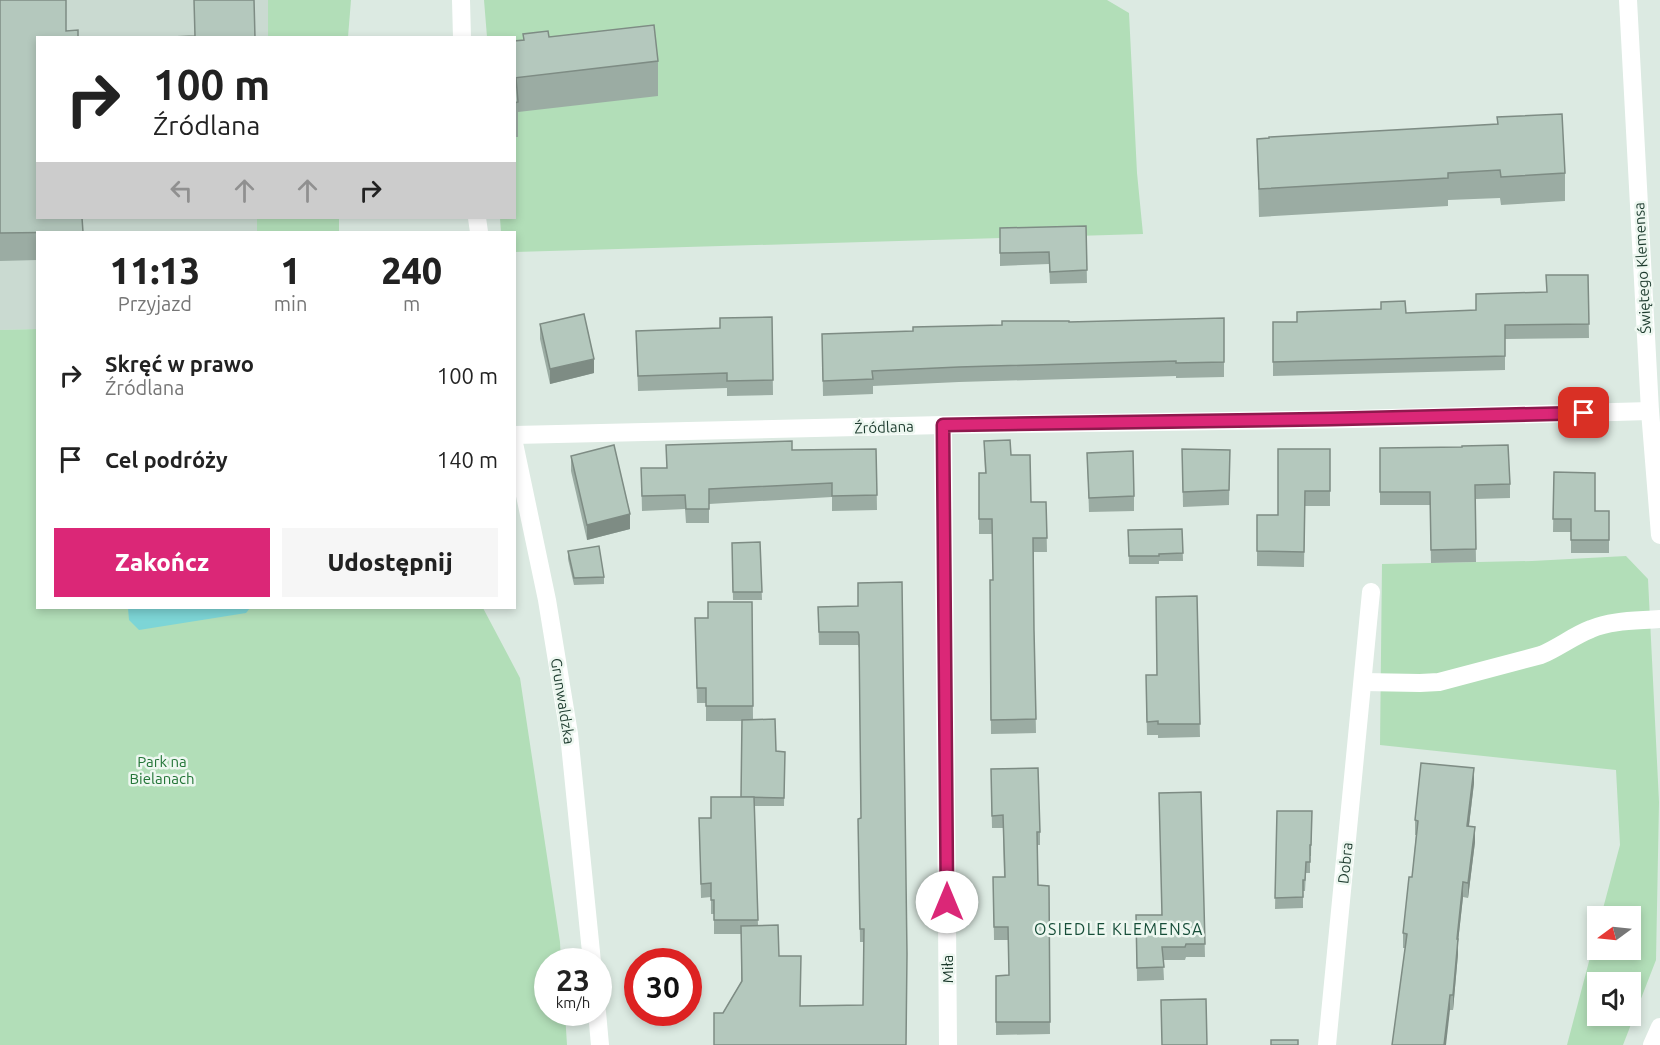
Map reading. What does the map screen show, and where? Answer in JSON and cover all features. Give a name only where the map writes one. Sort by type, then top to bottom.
[{"type":"street","points":[[461,0],[462,36]]},
{"type":"street","name":"Świętego Klemensa","points":[[1628,0],[1650,411],[1660,535]]},
{"type":"street","name":"Źródlana","points":[[516,435],[1650,411]]},
{"type":"street","name":"Miła","points":[[943,425],[948,1045]]},
{"type":"street","name":"Grunwaldzka","points":[[516,453],[547,600],[570,734],[591,948]]},
{"type":"street","name":"Dobra","points":[[1326,1045],[1371,592]]},
{"type":"street","points":[[1363,682],[1440,682],[1541,655],[1602,625],[1660,619]]},
{"type":"street","points":[[598,1026],[600,1045]]},
{"type":"street","points":[[1652,1045],[1660,1027]]},
{"type":"shaded area","points":[[0,0],[268,0],[268,36],[36,36],[36,219],[257,219],[257,231],[36,231],[36,329],[0,330]]},
{"type":"green space","points":[[268,0],[351,0],[348,36],[268,36]]},
{"type":"green space","points":[[484,0],[1107,0],[1129,13],[1137,173],[1143,234],[516,252],[516,231],[501,231],[500,219],[516,219],[516,36],[487,36]]},
{"type":"green space","points":[[257,219],[339,219],[339,231],[257,231]]},
{"type":"green space","name":"Park na Bielanach","points":[[36,329],[36,609],[484,609],[520,678],[560,942],[560,948],[534,948],[534,1026],[566,1026],[567,1045],[0,1045],[0,330]]},
{"type":"green space","points":[[1626,556],[1648,579],[1659,802],[1656,960],[1641,999],[1641,972],[1587,972],[1587,1026],[1630,1026],[1623,1045],[1567,1045],[1589,960],[1641,960],[1641,906],[1604,906],[1620,845],[1616,770],[1380,745],[1382,564],[1532,561]]},
{"type":"water","points":[[128,609],[249,609],[246,613],[139,630],[129,620]]},
{"type":"building","points":[[0,0],[66,0],[66,31],[78,30],[78,36],[36,36],[36,219],[82,219],[83,231],[0,233]]},
{"type":"building","points":[[194,0],[254,0],[255,36],[195,36]]},
{"type":"building","points":[[654,25],[658,61],[516,78],[516,41],[524,40],[523,34],[548,31],[549,37]]},
{"type":"building","points":[[516,78],[518,102],[516,102]]},
{"type":"building","points":[[1562,114],[1565,173],[1501,177],[1500,170],[1448,173],[1448,178],[1259,189],[1257,139],[1498,124],[1497,117]]},
{"type":"building","points":[[1086,226],[1087,270],[1050,272],[1049,252],[1000,253],[1000,228]]},
{"type":"building","points":[[1546,275],[1588,275],[1589,324],[1505,325],[1505,356],[1273,362],[1273,322],[1297,322],[1297,312],[1381,309],[1381,302],[1405,301],[1406,313],[1476,310],[1476,294],[1547,292]]},
{"type":"building","points":[[584,314],[594,359],[550,369],[540,324]]},
{"type":"building","points":[[772,317],[773,380],[727,381],[727,373],[638,376],[636,331],[720,328],[720,318]]},
{"type":"building","points":[[1224,318],[1224,362],[1176,363],[1176,361],[872,371],[873,379],[823,381],[822,334],[913,331],[913,327],[1002,325],[1002,321],[1069,322]]},
{"type":"building","points":[[1010,440],[1011,455],[1030,455],[1031,502],[1046,502],[1047,538],[1033,538],[1036,719],[991,720],[992,519],[979,519],[979,473],[986,473],[984,441]]},
{"type":"building","points":[[792,441],[792,450],[876,449],[877,495],[832,496],[832,483],[709,489],[709,509],[686,509],[685,495],[642,496],[641,468],[667,468],[666,445]]},
{"type":"building","points":[[614,445],[630,514],[587,525],[571,456]]},
{"type":"building","points":[[1508,445],[1510,484],[1475,485],[1476,549],[1431,550],[1430,492],[1380,492],[1380,448]]},
{"type":"building","points":[[1182,449],[1230,450],[1229,490],[1183,492]]},
{"type":"building","points":[[1278,449],[1330,449],[1330,491],[1305,491],[1304,552],[1257,551],[1257,515],[1278,515]]},
{"type":"building","points":[[1133,451],[1134,496],[1089,498],[1087,453]]},
{"type":"building","points":[[1554,472],[1595,473],[1595,511],[1609,511],[1609,540],[1571,540],[1571,519],[1553,519]]},
{"type":"building","points":[[1182,529],[1183,553],[1129,556],[1128,530]]},
{"type":"building","points":[[760,542],[762,592],[733,592],[732,543]]},
{"type":"building","points":[[599,546],[604,577],[574,578],[568,551]]},
{"type":"building","points":[[902,582],[906,1045],[714,1045],[714,1013],[723,1013],[742,981],[741,926],[778,925],[779,956],[801,956],[800,1006],[863,1005],[864,929],[860,929],[858,819],[861,818],[859,635],[858,632],[819,632],[818,607],[858,606],[858,583]]},
{"type":"building","points":[[1197,596],[1200,724],[1147,722],[1146,675],[1157,675],[1156,597]]},
{"type":"building","points":[[708,602],[752,602],[753,706],[706,706],[706,688],[697,688],[695,618],[708,618]]},
{"type":"building","points":[[775,719],[776,751],[785,752],[784,798],[741,797],[742,720]]},
{"type":"building","points":[[1421,763],[1474,768],[1467,826],[1475,827],[1468,883],[1463,882],[1453,995],[1450,995],[1444,1045],[1392,1045],[1407,934],[1403,933],[1418,821],[1415,820]]},
{"type":"building","points":[[1038,768],[1040,832],[1037,832],[1038,885],[1049,886],[1050,1022],[996,1022],[996,976],[1009,975],[1008,927],[994,927],[993,877],[1005,877],[1003,815],[992,816],[991,769]]},
{"type":"building","points":[[1201,792],[1205,944],[1162,947],[1164,967],[1137,968],[1136,915],[1162,915],[1159,793]]},
{"type":"building","points":[[711,797],[754,797],[758,920],[714,920],[711,883],[701,884],[699,818],[711,818]]},
{"type":"building","points":[[1277,811],[1312,811],[1310,862],[1306,862],[1303,897],[1275,898]]},
{"type":"building","points":[[1206,999],[1207,1045],[1162,1045],[1161,1000]]},
{"type":"building","points":[[1271,1040],[1298,1040],[1298,1045],[1271,1045]]},
{"type":"district","name":"OSIEDLE KLEMENSA","points":[[1119,929]]},
{"type":"route","points":[[947,902],[943,425],[1584,413]]}]
